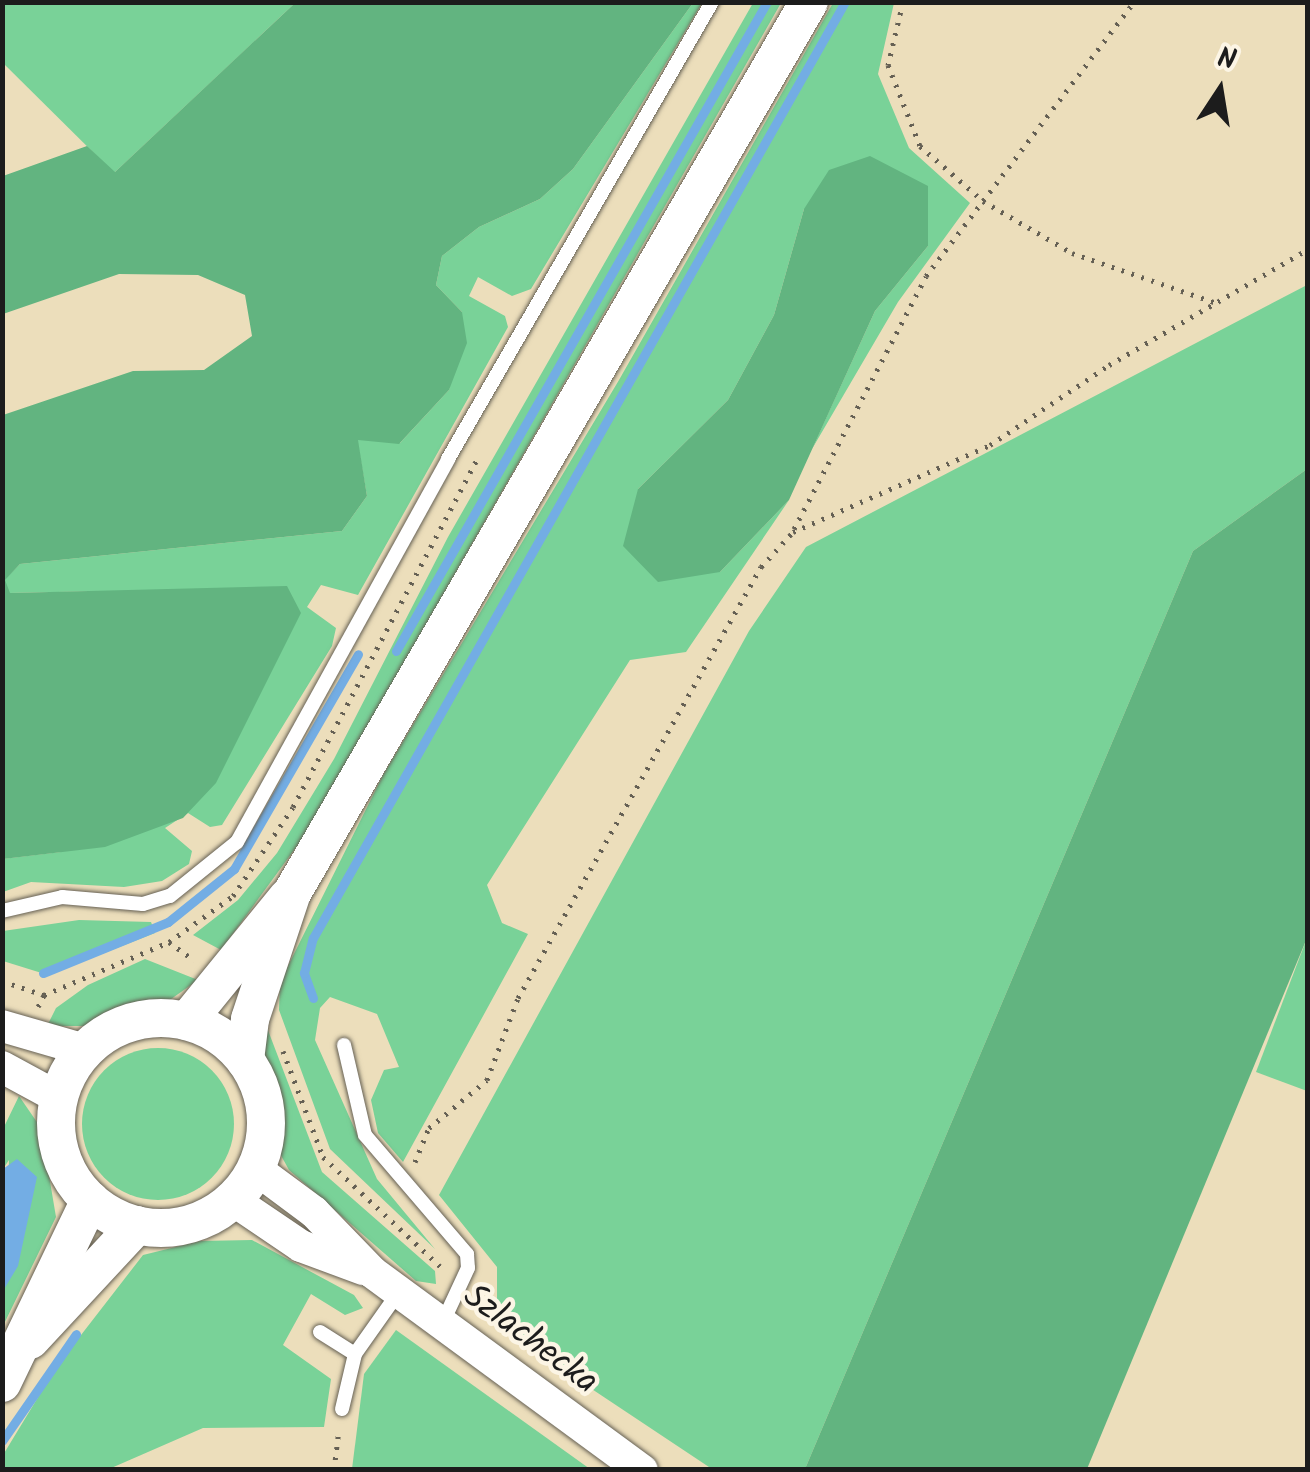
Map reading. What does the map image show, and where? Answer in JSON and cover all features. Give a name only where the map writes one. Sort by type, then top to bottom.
[{"type":"main road","points":[[187,1021],[292,892],[810,2]]},
{"type":"main road","points":[[245,1060],[250,1019],[292,892]]},
{"type":"main road","points":[[187,1021],[220,1036],[245,1060],[266,1113],[256,1169],[233,1200],[188,1224],[137,1225],[90,1200],[60,1154],[59,1098],[85,1050],[132,1022],[187,1021]]},
{"type":"main road","points":[[25,1345],[48,1279],[90,1200]]},
{"type":"main road","points":[[2,1383],[25,1345],[137,1225]]},
{"type":"street","points":[[17,1025],[85,1050]]},
{"type":"street","points":[[2,1068],[59,1098]]},
{"type":"street","name":"Szlachecka","points":[[256,1169],[314,1212],[372,1272],[642,1470]]},
{"type":"street","name":"Szlachecka","points":[[233,1200],[301,1246],[372,1272]]},
{"type":"lane","points":[[2,911],[62,897],[112,904],[157,900],[194,880],[237,842],[516,337],[712,2]]},
{"type":"lane","points":[[344,1044],[356,1116],[405,1188],[466,1254],[461,1285],[442,1324]]},
{"type":"lane","points":[[342,1409],[356,1354],[398,1292]]},
{"type":"lane","points":[[320,1332],[356,1354]]},
{"type":"path","points":[[903,2],[888,65],[920,146],[983,200],[1072,253],[1216,303]]},
{"type":"path","points":[[405,1188],[428,1128],[488,1080],[518,998],[761,567],[793,532],[926,276],[1134,2]]},
{"type":"path","points":[[793,532],[990,445],[1308,249]]},
{"type":"path","points":[[168,942],[208,970]]},
{"type":"path","points":[[2,981],[44,995],[17,1025]]},
{"type":"path","points":[[280,1046],[323,1158],[461,1285]]},
{"type":"path","points":[[334,1470],[342,1409]]},
{"type":"green space","points":[[2,3],[295,3],[114,173],[3,63]]},
{"type":"green space","points":[[295,3],[693,3],[573,169],[540,199],[479,227],[442,256],[436,285],[462,312],[467,343],[449,390],[399,444],[358,440],[367,496],[342,531],[20,564],[5,580],[10,593],[287,586],[301,613],[216,783],[183,818],[105,847],[3,859],[3,415],[133,371],[204,370],[252,336],[245,295],[198,275],[119,274],[3,314],[3,176],[87,146],[115,172]]},
{"type":"green space","points":[[693,3],[702,3],[531,289],[512,296],[478,277],[469,296],[505,316],[508,327],[358,595],[321,585],[307,607],[336,628],[332,646],[222,825],[210,827],[188,813],[165,828],[192,851],[189,864],[162,881],[124,887],[31,882],[3,892],[2,859],[61,852],[215,783],[300,613],[105,591],[9,593],[4,580],[20,564],[342,531],[367,496],[357,439],[400,443],[449,390],[462,312],[436,285],[442,256],[479,227],[540,199],[573,169]]},
{"type":"green space","points":[[753,3],[781,3],[308,831],[221,950],[193,935],[238,900],[277,853],[334,759],[448,537]]},
{"type":"green space","points":[[833,3],[894,3],[878,74],[909,148],[970,203],[898,302],[812,449],[875,311],[928,246],[804,209],[774,315],[728,400],[638,489],[720,572],[789,500],[686,652],[630,660],[487,885],[502,923],[528,934],[403,1162],[378,1133],[371,1100],[384,1070],[399,1067],[377,1014],[330,997],[320,1008],[315,1040],[377,1179],[435,1249],[330,1149],[279,1010],[280,982],[383,775],[619,380]]},
{"type":"green space","points":[[870,156],[928,186],[928,246],[875,311],[789,500],[720,572],[658,582],[623,546],[638,489],[728,400],[774,315],[804,209],[829,170]]},
{"type":"green space","points":[[1307,285],[1307,469],[1193,551],[805,1469],[712,1469],[497,1326],[497,1267],[439,1195],[749,631],[806,547]]},
{"type":"green space","points":[[1307,469],[1307,938],[1087,1469],[805,1469],[1193,551]]},
{"type":"green space","points":[[79,920],[151,922],[155,933],[48,975],[3,961],[3,931]]},
{"type":"green space","points":[[1307,938],[1307,1091],[1256,1072]]},
{"type":"green space","points":[[145,959],[198,980],[164,1004],[133,1006],[85,1026],[47,1026],[56,1008],[88,985]]},
{"type":"green space","points":[[266,1025],[322,1172],[435,1271],[436,1284],[416,1281],[289,1170],[278,1150],[273,1094],[257,1037]]},
{"type":"green space","points":[[158,1048],[187,1054],[212,1070],[228,1095],[234,1124],[228,1153],[212,1178],[187,1194],[158,1200],[129,1194],[104,1178],[88,1153],[82,1124],[88,1095],[104,1070],[129,1054]]},
{"type":"green space","points":[[19,1096],[41,1128],[56,1217],[3,1326],[9,1160],[3,1169],[2,1131]]},
{"type":"green space","points":[[252,1240],[354,1295],[363,1308],[345,1315],[311,1294],[283,1345],[331,1379],[324,1427],[203,1428],[109,1469],[3,1469],[3,1455],[57,1366],[143,1255],[200,1241]]},
{"type":"green space","points":[[396,1330],[590,1469],[352,1469],[364,1374]]},
{"type":"water","points":[[17,1159],[37,1177],[18,1266],[3,1291],[3,1169]]},
{"type":"waterway","points":[[396,651],[767,2]]},
{"type":"waterway","points":[[313,998],[304,973],[313,938],[845,2]]},
{"type":"waterway","points":[[43,973],[168,922],[234,869],[358,654]]},
{"type":"waterway","points":[[2,1441],[76,1334]]}]
